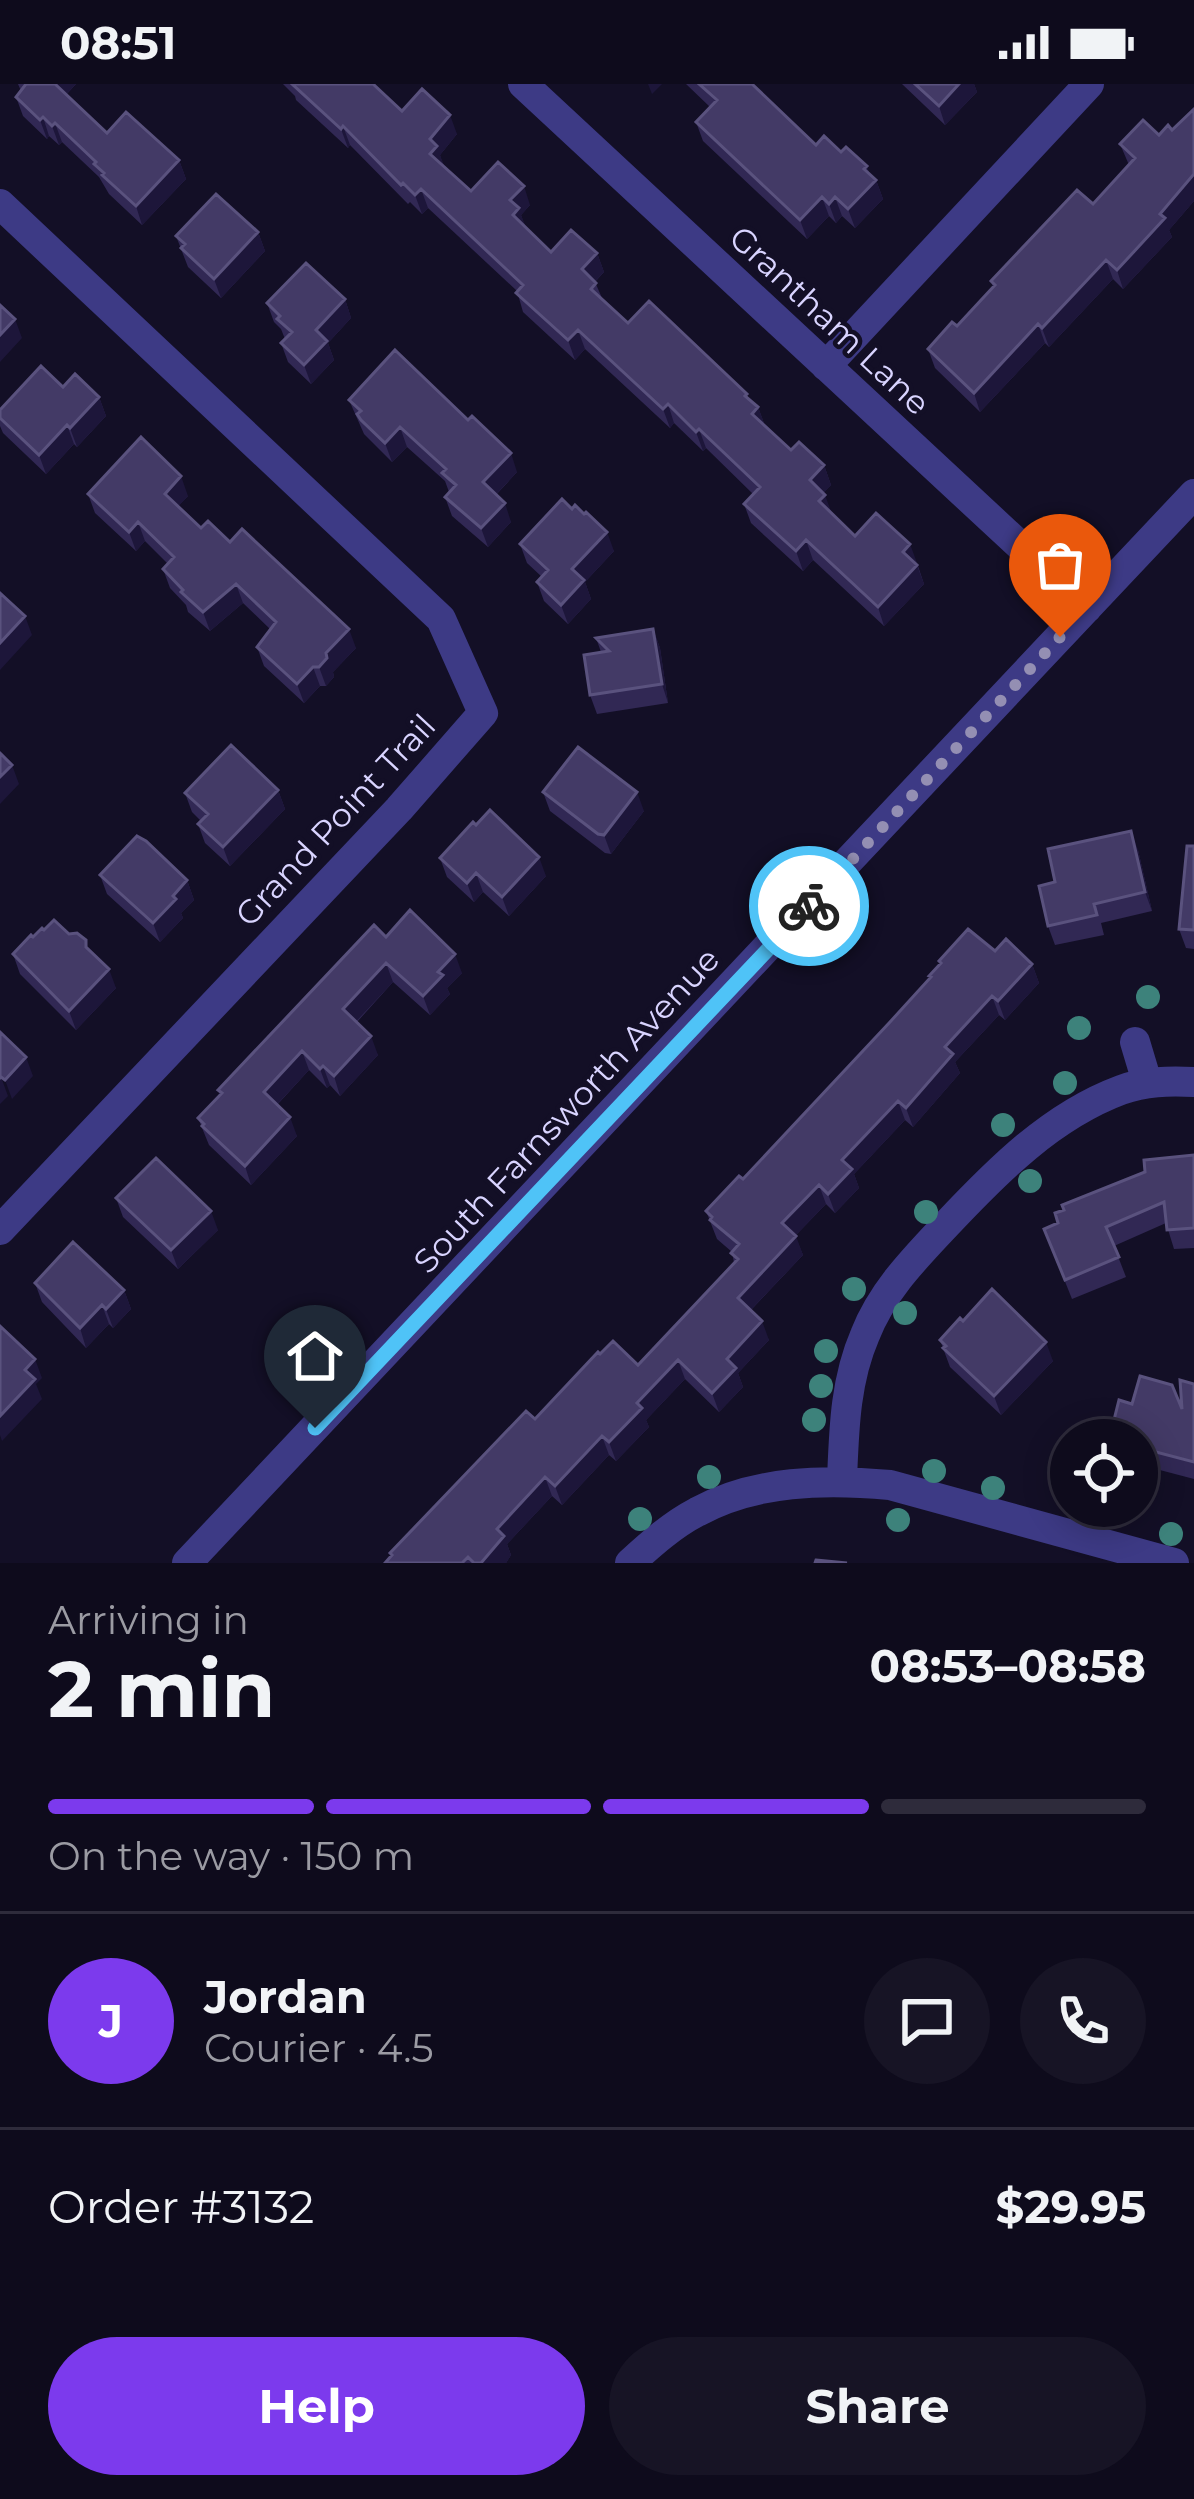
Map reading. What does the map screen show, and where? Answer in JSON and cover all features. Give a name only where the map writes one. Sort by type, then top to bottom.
[{"type":"street","name":"Grantham Lane","points":[[523,84],[1087,608]]},
{"type":"street","points":[[826,365],[1089,84]]},
{"type":"street","name":"Grand Point Trail","points":[[0,204],[441,619],[483,713],[399,809],[0,1230]]},
{"type":"street","name":"South Farnsworth Avenue","points":[[187,1563],[1194,494]]},
{"type":"street","points":[[1135,1042],[1147,1082]]},
{"type":"street","points":[[842,1480],[847,1397],[855,1360],[867,1328],[904,1269],[988,1180],[1071,1115],[1147,1082],[1194,1082]]},
{"type":"street","points":[[630,1563],[699,1510],[744,1493],[842,1480],[911,1490],[1135,1558],[1174,1563]]},
{"type":"building","points":[[26,84],[55,84],[107,133],[126,112],[179,160],[136,206],[55,123],[40,120],[16,97]]},
{"type":"building","points":[[292,84],[373,84],[402,111],[422,89],[450,115],[430,139],[437,146],[430,154],[471,191],[498,162],[524,186],[510,200],[519,208],[513,215],[551,252],[571,230],[597,253],[582,269],[596,283],[591,289],[628,323],[649,301],[747,394],[758,407],[752,414],[791,450],[799,442],[824,465],[810,480],[825,495],[819,501],[855,536],[876,513],[910,544],[903,552],[917,565],[878,607],[806,540],[796,551],[744,504],[760,487],[699,429],[696,432],[668,404],[663,409],[578,330],[568,340],[516,293],[523,285],[421,189],[415,195],[401,185],[343,126],[341,129]]},
{"type":"building","points":[[699,84],[752,84],[816,145],[824,136],[841,152],[846,147],[876,180],[848,209],[835,197],[829,204],[822,197],[800,220],[696,122],[717,100]]},
{"type":"building","points":[[915,84],[959,84],[939,106]]},
{"type":"building","points":[[1194,109],[1194,174],[1160,214],[1165,218],[1117,270],[1106,260],[974,393],[928,349],[952,322],[957,326],[995,285],[991,281],[1077,190],[1093,204],[1135,158],[1120,144],[1143,120],[1159,135],[1168,125],[1172,130]]},
{"type":"building","points":[[216,194],[258,232],[214,279],[181,248],[185,244],[176,236]]},
{"type":"building","points":[[306,263],[345,299],[316,330],[327,341],[304,365],[281,343],[292,332],[267,303]]},
{"type":"building","points":[[0,305],[15,319],[0,335]]},
{"type":"building","points":[[395,350],[468,420],[472,416],[511,453],[483,482],[505,503],[481,528],[445,497],[456,485],[442,473],[446,469],[400,427],[385,443],[361,420],[357,414],[361,411],[349,400]]},
{"type":"building","points":[[41,366],[63,387],[75,374],[99,397],[39,455],[0,418],[0,410]]},
{"type":"building","points":[[141,437],[181,476],[165,494],[201,528],[208,521],[230,542],[242,529],[349,629],[319,667],[313,667],[297,684],[257,647],[276,622],[236,584],[203,612],[163,569],[174,557],[138,522],[129,532],[88,494]]},
{"type":"building","points":[[562,499],[572,509],[575,505],[586,512],[607,532],[572,569],[584,580],[561,605],[537,582],[548,570],[520,544]]},
{"type":"building","points":[[0,593],[25,616],[0,643]]},
{"type":"building","points":[[653,629],[662,684],[590,695],[584,655],[609,651],[596,638]]},
{"type":"building","points":[[231,745],[278,790],[223,847],[198,824],[208,814],[185,793]]},
{"type":"building","points":[[578,747],[637,792],[604,835],[543,792]]},
{"type":"building","points":[[0,753],[12,765],[0,777]]},
{"type":"building","points":[[490,810],[539,857],[502,897],[476,873],[467,883],[440,858]]},
{"type":"building","points":[[1131,831],[1145,892],[1094,904],[1097,915],[1048,926],[1039,886],[1055,882],[1048,849]]},
{"type":"building","points":[[137,836],[187,880],[153,923],[100,875]]},
{"type":"building","points":[[1187,846],[1194,846],[1194,930],[1179,929]]},
{"type":"building","points":[[410,910],[455,954],[438,972],[443,975],[423,996],[386,963],[343,1009],[371,1036],[334,1076],[302,1051],[264,1092],[290,1117],[245,1166],[198,1118],[222,1093],[218,1090],[374,925],[386,937]]},
{"type":"building","points":[[54,920],[69,934],[77,933],[86,940],[86,947],[109,969],[69,1011],[13,954]]},
{"type":"building","points":[[968,929],[995,951],[1006,939],[1032,964],[998,1001],[992,996],[945,1047],[953,1054],[906,1108],[898,1101],[842,1160],[852,1169],[828,1194],[819,1185],[782,1223],[796,1236],[738,1298],[762,1321],[727,1359],[736,1368],[712,1393],[678,1360],[637,1403],[642,1408],[609,1442],[602,1436],[555,1486],[545,1477],[497,1529],[504,1536],[481,1563],[468,1557],[462,1563],[385,1563],[526,1411],[535,1419],[613,1341],[638,1365],[738,1259],[731,1253],[739,1244],[706,1211],[739,1176],[743,1179],[890,1022]]},
{"type":"building","points":[[0,1032],[26,1057],[5,1080],[0,1078]]},
{"type":"building","points":[[1194,1155],[1194,1228],[1167,1230],[1164,1202],[1106,1227],[1119,1257],[1065,1280],[1044,1229],[1058,1223],[1055,1213],[1064,1210],[1062,1205],[1145,1172],[1144,1160]]},
{"type":"building","points":[[156,1158],[211,1211],[171,1250],[116,1198]]},
{"type":"building","points":[[73,1242],[124,1290],[80,1328],[35,1283]]},
{"type":"building","points":[[992,1289],[1046,1342],[994,1396],[940,1340]]},
{"type":"building","points":[[0,1326],[35,1359],[25,1370],[35,1379],[0,1416]]},
{"type":"building","points":[[1140,1376],[1172,1385],[1182,1409],[1180,1380],[1194,1384],[1194,1462],[1158,1453],[1158,1419],[1114,1419],[1119,1400],[1132,1404]]},
{"type":"way so far","points":[[809,906],[1060,637]]},
{"type":"route","points":[[315,1428],[809,906]]}]
